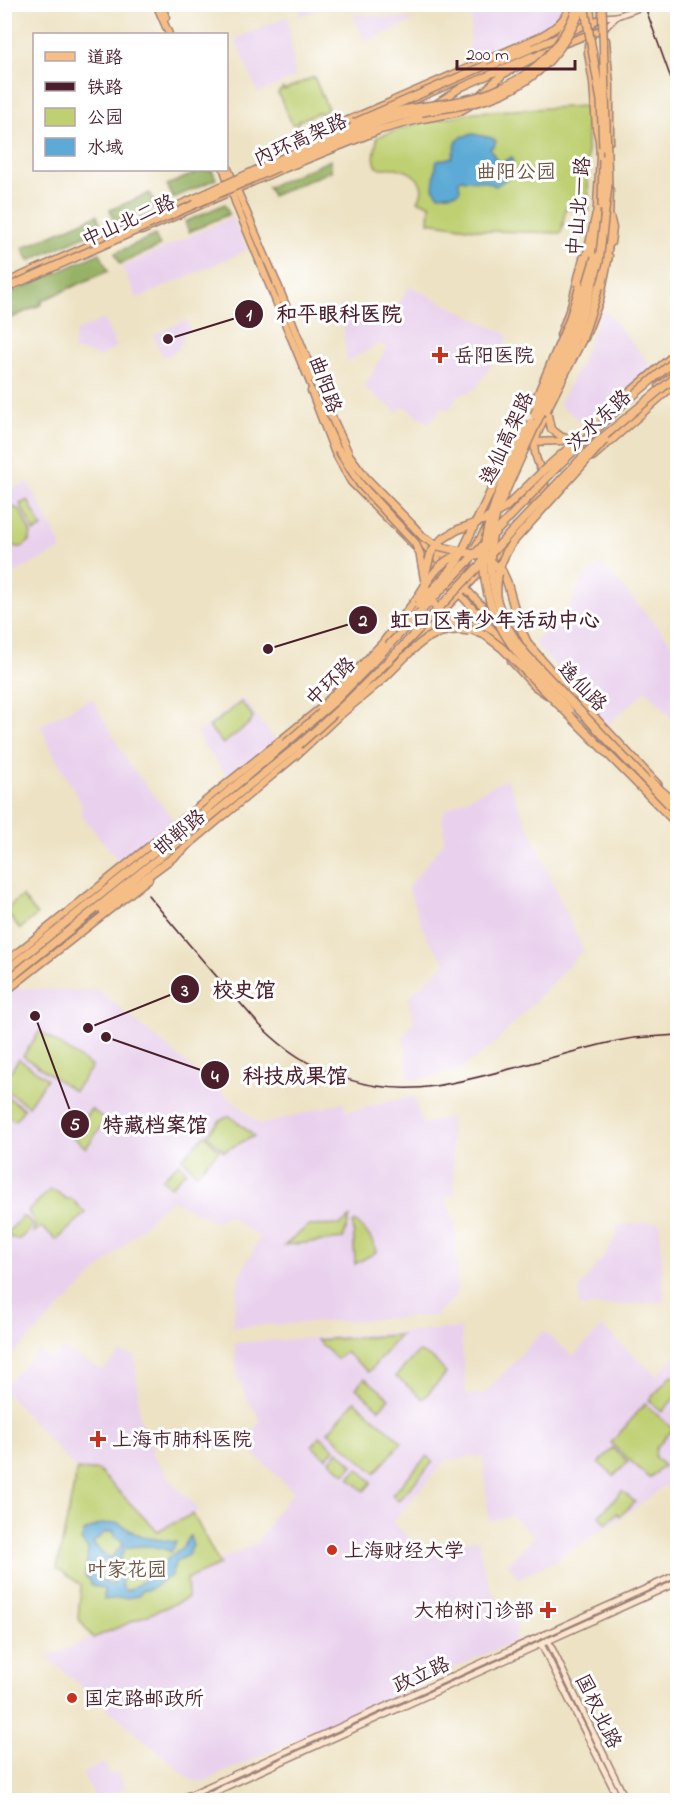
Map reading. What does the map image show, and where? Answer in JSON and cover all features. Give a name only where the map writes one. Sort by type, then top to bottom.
[{"type":"highway","points":[[393,101],[555,29],[575,4]]},
{"type":"highway","name":"内环高架路","points":[[4,283],[294,153],[387,114],[421,106],[461,101],[509,86],[534,69],[550,54],[566,33],[575,4]]},
{"type":"highway","name":"内环高架路","points":[[4,290],[234,184],[387,119],[485,100],[511,90],[537,73],[559,51],[571,34],[584,4]]},
{"type":"highway","name":"逸仙高架路","points":[[584,4],[601,101],[602,209],[594,262],[586,293],[567,345],[496,499],[487,524],[483,558],[486,582],[494,610],[511,644],[593,739],[678,826]]},
{"type":"highway","name":"逸仙高架路","points":[[603,4],[608,185],[599,262],[577,334],[523,445],[497,510],[491,536],[490,574],[499,608],[511,634],[525,653],[678,814]]},
{"type":"highway","points":[[294,153],[358,121],[508,55],[530,48]]},
{"type":"highway","points":[[234,184],[320,155],[379,130],[458,112],[503,74],[548,50]]},
{"type":"highway","points":[[285,744],[382,644],[458,560],[511,449],[533,419],[538,394],[565,330],[580,285],[596,215]]},
{"type":"highway","points":[[523,445],[568,372],[582,340],[599,287],[608,248],[610,216]]},
{"type":"highway","points":[[277,284],[345,449],[366,478],[427,540],[444,548],[478,554],[492,561],[503,574],[521,631],[532,649],[677,805]]},
{"type":"highway","name":"中环路","points":[[4,983],[208,814],[352,684],[558,466],[623,404],[678,361]]},
{"type":"highway","points":[[302,362],[338,449],[356,478],[415,543],[420,554],[427,592],[436,609],[446,619],[472,629],[507,652],[543,691],[593,739]]},
{"type":"highway","name":"中环路","points":[[4,972],[299,745],[348,701],[597,442],[678,373]]},
{"type":"highway","points":[[427,592],[425,579],[427,566],[434,548],[441,540],[505,508],[545,469],[623,404]]},
{"type":"highway","points":[[499,608],[497,577],[506,550],[621,423]]},
{"type":"highway","points":[[382,644],[442,564],[456,556],[478,554]]},
{"type":"highway","points":[[299,745],[367,693],[419,643],[430,636],[444,631],[460,630],[479,634],[491,640]]},
{"type":"highway","points":[[633,768],[677,805]]},
{"type":"highway","points":[[64,935],[113,903],[183,850]]},
{"type":"main road","points":[[156,4],[170,33]]},
{"type":"main road","points":[[161,4],[171,33]]},
{"type":"main road","points":[[560,35],[575,4]]},
{"type":"main road","name":"中山北一路","points":[[532,507],[542,487],[535,442],[589,309],[600,271],[610,216],[609,106],[601,30],[592,21],[590,4]]},
{"type":"main road","name":"中山北一路","points":[[603,4],[601,46],[609,106]]},
{"type":"main road","points":[[604,17],[617,16],[651,4]]},
{"type":"main road","points":[[601,30],[617,16]]},
{"type":"main road","name":"中山北二路","points":[[4,290],[231,193],[234,184],[375,116],[604,17]]},
{"type":"main road","name":"中山北二路","points":[[4,283],[234,184],[385,124],[418,114],[462,87],[520,60],[601,30]]},
{"type":"main road","name":"中山北一路","points":[[523,445],[554,365],[553,353],[571,305],[596,215],[599,140],[588,45],[601,30]]},
{"type":"main road","points":[[375,116],[393,101]]},
{"type":"main road","points":[[339,124],[393,101]]},
{"type":"main road","name":"曲阳路","points":[[228,169],[362,478],[407,528],[459,580]]},
{"type":"main road","name":"曲阳路","points":[[225,171],[234,184]]},
{"type":"main road","name":"曲阳路","points":[[234,184],[231,193],[302,362],[316,408],[334,451],[351,482],[452,587]]},
{"type":"main road","name":"汶水东路","points":[[573,438],[678,351]]},
{"type":"main road","points":[[662,364],[678,361]]},
{"type":"main road","name":"汶水东路","points":[[523,445],[562,441],[587,435],[599,428],[678,361]]},
{"type":"main road","name":"汶水东路","points":[[548,500],[574,463],[678,373]]},
{"type":"main road","name":"汶水东路","points":[[459,580],[504,546],[548,500],[678,382]]},
{"type":"main road","points":[[549,410],[548,422],[551,429],[562,437],[573,438]]},
{"type":"main road","points":[[452,587],[459,580],[483,530],[495,494],[523,445]]},
{"type":"main road","points":[[452,587],[481,546],[523,445]]},
{"type":"main road","name":"中山北一路","points":[[459,580],[545,492],[545,484],[536,459]]},
{"type":"main road","points":[[528,520],[545,492]]},
{"type":"main road","points":[[407,528],[438,554],[454,555],[462,548],[482,508],[495,494]]},
{"type":"main road","points":[[475,523],[489,508]]},
{"type":"main road","points":[[459,580],[486,517]]},
{"type":"main road","points":[[483,530],[494,518]]},
{"type":"main road","points":[[488,612],[493,566],[504,546]]},
{"type":"main road","points":[[423,555],[433,580],[426,601]]},
{"type":"main road","points":[[459,580],[493,566]]},
{"type":"main road","name":"逸仙路","points":[[459,580],[677,805]]},
{"type":"main road","points":[[490,584],[496,610],[506,630]]},
{"type":"main road","name":"逸仙路","points":[[452,587],[501,640],[509,658],[526,678],[542,692],[557,700],[678,826]]},
{"type":"main road","name":"邯郸路","points":[[335,696],[426,601],[452,587]]},
{"type":"main road","name":"邯郸路","points":[[4,993],[133,892],[297,755],[416,638],[452,587]]},
{"type":"main road","name":"邯郸路","points":[[4,963],[366,671],[452,587]]},
{"type":"main road","name":"邯郸路","points":[[366,689],[374,674],[452,587]]},
{"type":"main road","points":[[416,638],[440,626],[465,624],[483,627],[501,640]]},
{"type":"main road","points":[[391,645],[394,634]]},
{"type":"main road","points":[[352,682],[347,690],[349,697],[354,697],[366,689]]},
{"type":"main road","points":[[297,755],[312,730],[342,704]]},
{"type":"main road","name":"政立路","points":[[178,1800],[678,1574]]},
{"type":"main road","name":"政立路","points":[[197,1800],[678,1582]]},
{"type":"main road","name":"国权北路","points":[[544,1634],[626,1800]]},
{"type":"main road","name":"国权北路","points":[[538,1637],[619,1800]]},
{"type":"shaded area","points":[[298,5],[328,5],[300,16]]},
{"type":"shaded area","points":[[473,5],[570,5],[561,20],[468,60]]},
{"type":"shaded area","points":[[353,14],[387,17],[415,20],[365,42]]},
{"type":"shaded area","points":[[288,16],[295,77],[258,93],[235,39]]},
{"type":"shaded area","points":[[232,217],[247,250],[137,299],[122,267]]},
{"type":"shaded area","name":"岳阳医院","points":[[410,286],[509,336],[476,389],[457,396],[449,410],[442,407],[429,423],[403,406],[398,412],[364,388],[387,347],[378,344],[347,362],[340,304],[370,314],[398,305]]},
{"type":"shaded area","points":[[603,308],[652,367],[586,426],[559,404],[579,367]]},
{"type":"shaded area","points":[[104,319],[117,347],[96,358],[94,354],[73,350],[76,331]]},
{"type":"shaded area","points":[[186,320],[191,331],[181,335],[184,342],[178,345],[180,349],[163,357],[153,335]]},
{"type":"shaded area","points":[[28,482],[61,545],[60,550],[5,578],[5,492]]},
{"type":"shaded area","points":[[601,563],[677,649],[677,725],[647,690],[608,724],[534,643],[568,612],[581,582]]},
{"type":"shaded area","points":[[92,698],[129,764],[174,820],[120,863],[81,815],[81,803],[40,725]]},
{"type":"shaded area","points":[[243,698],[276,741],[229,778],[196,734]]},
{"type":"shaded area","points":[[507,779],[583,950],[494,1044],[456,1072],[409,1081],[404,1035],[414,1022],[408,998],[446,963],[427,938],[408,888],[444,842],[442,815],[448,808]]},
{"type":"shaded area","points":[[17,988],[99,991],[261,1125],[343,1102],[346,1112],[414,1096],[422,1124],[450,1117],[455,1195],[445,1197],[456,1227],[457,1296],[434,1316],[232,1327],[239,1276],[260,1238],[227,1215],[215,1222],[171,1199],[5,1362],[4,998]]},
{"type":"shaded area","points":[[660,1222],[664,1302],[579,1307],[580,1288],[611,1246],[617,1235],[617,1225]]},
{"type":"shaded area","name":"上海财经大学","points":[[602,1327],[657,1376],[677,1353],[677,1509],[666,1484],[640,1505],[554,1561],[518,1578],[508,1564],[534,1536],[511,1516],[489,1521],[483,1456],[446,1460],[392,1522],[429,1556],[442,1544],[479,1540],[482,1562],[491,1590],[518,1628],[514,1641],[205,1781],[197,1782],[190,1779],[47,1657],[188,1598],[187,1580],[220,1565],[218,1561],[258,1543],[258,1539],[271,1523],[269,1521],[294,1492],[242,1443],[261,1421],[247,1399],[237,1376],[234,1343],[461,1328],[466,1395],[484,1394],[543,1331],[573,1356]]},
{"type":"shaded area","name":"上海市肺科医院","points":[[63,1349],[103,1370],[120,1353],[135,1356],[140,1419],[155,1458],[174,1485],[200,1510],[157,1531],[98,1470],[77,1470],[5,1392],[5,1385],[39,1350],[50,1360]]},
{"type":"shaded area","points":[[104,1763],[110,1775],[117,1772],[125,1788],[96,1800],[83,1773]]},
{"type":"green space","points":[[314,77],[328,109],[321,114],[320,112],[298,121],[298,124],[292,124],[278,93],[283,88],[284,90]]},
{"type":"green space","name":"曲阳公园","points":[[586,106],[589,211],[566,208],[561,233],[487,231],[429,222],[430,204],[418,201],[422,189],[418,179],[402,170],[379,168],[375,163],[377,137],[419,123],[475,112]]},
{"type":"green space","points":[[331,160],[331,171],[272,196],[268,187]]},
{"type":"green space","points":[[201,171],[212,171],[216,179],[173,198],[167,185]]},
{"type":"green space","points":[[150,193],[156,206],[115,223],[110,210]]},
{"type":"green space","points":[[225,204],[229,214],[189,232],[185,222]]},
{"type":"green space","points":[[97,215],[102,228],[29,261],[23,248]]},
{"type":"green space","points":[[155,235],[160,246],[120,264],[115,253]]},
{"type":"green space","points":[[100,253],[108,271],[41,301],[42,304],[5,321],[5,296]]},
{"type":"green space","points":[[28,500],[42,528],[34,532],[20,504]]},
{"type":"green space","points":[[11,506],[20,510],[31,534],[29,541],[21,547],[12,545],[6,537],[5,509]]},
{"type":"green space","points":[[241,702],[253,716],[251,722],[223,744],[209,727]]},
{"type":"green space","points":[[22,896],[37,915],[20,929],[5,910]]},
{"type":"green space","points":[[40,1031],[92,1067],[74,1091],[23,1056]]},
{"type":"green space","points":[[19,1059],[47,1079],[28,1106],[5,1089],[5,1079]]},
{"type":"green space","points":[[5,1095],[24,1109],[15,1121],[5,1114]]},
{"type":"green space","points":[[91,1109],[106,1120],[86,1148],[71,1135]]},
{"type":"green space","points":[[230,1116],[254,1136],[224,1151],[207,1135],[220,1120]]},
{"type":"green space","points":[[205,1135],[219,1150],[197,1173],[182,1158]]},
{"type":"green space","points":[[179,1163],[186,1171],[170,1187],[162,1179]]},
{"type":"green space","points":[[50,1190],[66,1199],[72,1199],[85,1213],[57,1240],[41,1227],[33,1233],[35,1224],[28,1211]]},
{"type":"green space","points":[[22,1217],[27,1218],[31,1225],[30,1230],[18,1240],[5,1235]]},
{"type":"green space","points":[[350,1218],[343,1239],[285,1245],[308,1226],[340,1225]]},
{"type":"green space","points":[[355,1221],[368,1235],[376,1252],[355,1264],[353,1223]]},
{"type":"green space","points":[[400,1335],[369,1372],[345,1352],[337,1359],[317,1340]]},
{"type":"green space","points":[[418,1352],[434,1360],[446,1374],[423,1399],[396,1376]]},
{"type":"green space","points":[[672,1375],[677,1380],[677,1395],[662,1412],[649,1400]]},
{"type":"green space","points":[[365,1378],[389,1398],[379,1409],[356,1388]]},
{"type":"green space","points":[[355,1401],[402,1442],[375,1473],[328,1432]]},
{"type":"green space","points":[[645,1404],[673,1429],[656,1448],[655,1457],[664,1466],[649,1478],[611,1443]]},
{"type":"green space","points":[[320,1436],[335,1449],[326,1458],[312,1446]]},
{"type":"green space","points":[[613,1448],[628,1462],[614,1476],[599,1463]]},
{"type":"green space","points":[[338,1451],[353,1465],[345,1474],[330,1461]]},
{"type":"green space","points":[[427,1456],[433,1462],[398,1501],[392,1495]]},
{"type":"green space","points":[[358,1469],[372,1482],[364,1491],[349,1478]]},
{"type":"green space","name":"叶家花园","points":[[77,1470],[98,1470],[157,1531],[193,1514],[220,1565],[187,1579],[188,1598],[93,1638],[78,1618],[81,1585],[57,1568]]},
{"type":"green space","points":[[622,1491],[635,1502],[620,1516],[617,1513],[607,1523],[599,1516]]},
{"type":"water","points":[[473,134],[496,141],[490,148],[500,167],[500,173],[502,174],[504,167],[502,162],[512,157],[508,178],[496,186],[481,181],[461,179],[459,181],[460,190],[457,193],[439,195],[433,188],[437,161],[452,157],[459,139]]},
{"type":"water","points":[[118,1523],[141,1537],[176,1542],[171,1552],[154,1547],[131,1547],[125,1548],[120,1559],[113,1566],[102,1560],[96,1574],[104,1582],[113,1585],[112,1572],[118,1566],[121,1568],[122,1587],[127,1591],[157,1572],[168,1558],[184,1546],[190,1536],[193,1546],[188,1555],[176,1562],[170,1577],[153,1588],[142,1590],[138,1596],[130,1598],[104,1600],[104,1589],[92,1585],[85,1576],[88,1549],[81,1541],[84,1532],[100,1524]],"holes":[[[114,1531],[115,1537],[124,1543],[111,1558],[93,1543],[104,1533]]]},
{"type":"railway","points":[[644,4],[678,98]]},
{"type":"railway","points":[[148,895],[256,1021],[288,1050],[327,1072],[369,1085],[391,1088],[435,1086],[481,1077],[617,1041],[678,1035]]},
{"type":"place","name":"和平眼科医院","points":[[168,339]]},
{"type":"place","name":"岳阳医院","points":[[440,355]]},
{"type":"place","name":"虹口区青少年活动中心","points":[[268,649]]},
{"type":"place","name":"特藏档案馆","points":[[35,1016]]},
{"type":"place","name":"校史馆","points":[[88,1028]]},
{"type":"place","name":"科技成果馆","points":[[106,1037]]},
{"type":"place","name":"上海市肺科医院","points":[[98,1439]]},
{"type":"place","name":"上海财经大学","points":[[332,1550]]},
{"type":"place","name":"大柏树门诊部","points":[[548,1610]]},
{"type":"place","name":"国定路邮政所","points":[[72,1698]]}]
